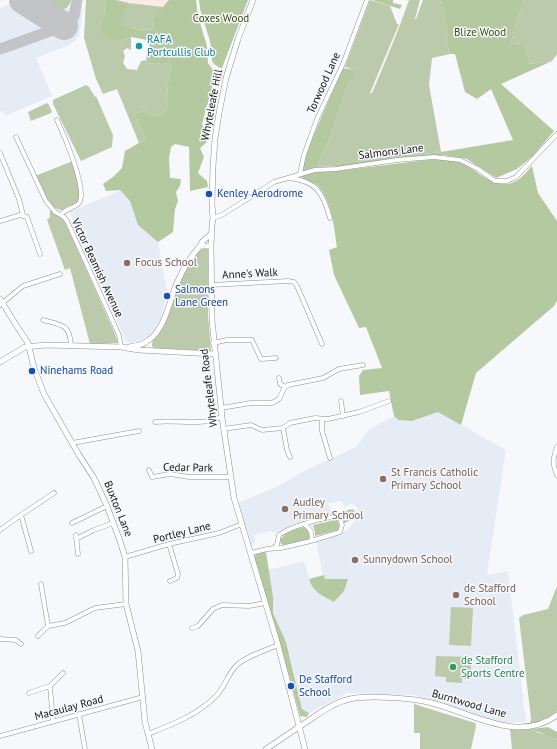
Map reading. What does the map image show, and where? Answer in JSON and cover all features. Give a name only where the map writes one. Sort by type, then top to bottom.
[{"type":"street","name":"Whyteleafe Hill","points":[[214,218],[212,204],[213,166],[219,113],[227,74],[252,0]]},
{"type":"street","name":"Torwood Lane","points":[[300,173],[304,155],[317,119],[343,64],[367,0]]},
{"type":"street","points":[[57,120],[78,176],[81,195],[80,201],[77,204],[64,211],[61,215]]},
{"type":"street","name":"Salmons Lane","points":[[214,218],[222,215],[243,200],[274,182],[300,173],[315,170],[336,169],[397,160],[434,157],[460,160],[478,169],[495,181],[507,181],[516,177],[557,134]]},
{"type":"street","name":"Victor Beamish Avenue","points":[[16,137],[46,201],[67,221],[119,335],[121,347]]},
{"type":"street","points":[[0,153],[19,199],[23,215],[27,217],[40,254]]},
{"type":"street","points":[[287,177],[298,179],[316,187],[325,200],[330,218]]},
{"type":"street","points":[[0,221],[23,215]]},
{"type":"street","name":"Whyteleafe Road","points":[[214,218],[212,221],[211,234],[211,285],[214,354],[230,477],[234,498],[278,645],[305,749]]},
{"type":"street","points":[[128,348],[150,340],[156,333],[164,320],[185,266],[202,242],[211,234]]},
{"type":"street","points":[[200,246],[211,246]]},
{"type":"street","points":[[1,302],[23,286],[60,274]]},
{"type":"street","name":"Anne's Walk","points":[[211,285],[288,281],[294,282],[322,344]]},
{"type":"street","name":"Buxton Lane","points":[[1,302],[28,342],[34,368],[44,394],[94,478],[107,506],[125,558],[126,604],[138,651],[145,722],[152,749]]},
{"type":"street","points":[[43,320],[64,327],[70,336],[71,346]]},
{"type":"street","points":[[150,340],[149,344],[152,350]]},
{"type":"street","points":[[214,343],[227,340],[252,340],[261,359],[276,358]]},
{"type":"street","points":[[0,362],[25,347],[46,345],[121,347],[214,354]]},
{"type":"street","points":[[221,408],[251,403],[272,403],[278,399],[284,387],[323,378],[339,369],[363,365]]},
{"type":"street","points":[[279,378],[280,384],[284,387]]},
{"type":"street","points":[[341,400],[343,416]]},
{"type":"street","points":[[223,429],[251,425],[262,430],[283,428],[290,423],[315,418],[328,419],[359,412],[389,400]]},
{"type":"street","points":[[155,422],[209,421],[222,417]]},
{"type":"street","points":[[322,419],[322,431],[330,458]]},
{"type":"street","points":[[283,428],[287,450],[290,457]]},
{"type":"street","points":[[72,443],[139,431]]},
{"type":"street","points":[[557,448],[553,459],[553,467],[557,475]]},
{"type":"street","name":"Cedar Park","points":[[148,470],[152,477],[170,474],[189,477],[230,477]]},
{"type":"street","points":[[0,530],[54,493]]},
{"type":"street","points":[[72,523],[107,506]]},
{"type":"street","points":[[21,515],[31,551]]},
{"type":"street","points":[[251,553],[311,541],[340,532],[342,521],[340,518],[335,516],[304,524],[282,533],[279,536],[277,545],[273,548]]},
{"type":"street","points":[[78,554],[76,537],[113,523]]},
{"type":"street","name":"Portley Lane","points":[[125,558],[169,544],[219,533],[242,524]]},
{"type":"street","points":[[304,524],[308,527],[312,534],[311,541]]},
{"type":"street","points":[[169,544],[178,574],[178,578],[170,581]]},
{"type":"street","points":[[41,584],[48,626]]},
{"type":"street","points":[[192,628],[198,626],[213,609],[222,605],[249,606],[265,603]]},
{"type":"street","points":[[38,636],[48,626],[65,623],[95,608],[126,604]]},
{"type":"street","points":[[0,639],[16,640],[21,644]]},
{"type":"street","points":[[148,734],[177,722],[206,705],[220,691],[230,673],[239,663],[278,645]]},
{"type":"street","points":[[29,693],[50,686],[63,672]]},
{"type":"street","points":[[50,686],[53,721]]},
{"type":"street","name":"Macaulay Road","points":[[0,736],[143,697]]},
{"type":"street","name":"Burntwood Lane","points":[[266,749],[334,704],[345,700],[358,698],[421,700],[492,724],[505,726],[539,725],[549,721],[557,715]]},
{"type":"street","points":[[79,714],[85,749]]},
{"type":"shaded area","points":[[20,0],[44,0],[59,9],[83,7],[81,26],[76,40],[69,45],[36,58],[52,96],[5,116],[3,111],[0,112],[0,8]]},
{"type":"shaded area","points":[[111,0],[169,0],[163,7]]},
{"type":"shaded area","name":"Focus School","points":[[146,179],[168,291],[160,320],[155,329],[145,339],[129,343],[125,339],[70,212]]},
{"type":"shaded area","name":"de Stafford School","points":[[438,412],[506,450],[487,575],[508,571],[526,722],[499,723],[437,701],[413,695],[347,693],[309,713],[302,709],[291,659],[273,613],[273,597],[268,570],[304,561],[313,590],[334,602],[348,579],[324,579],[316,542],[339,535],[350,527],[357,516],[358,510],[355,505],[351,504],[344,507],[341,501],[328,503],[333,515],[298,523],[275,532],[270,531],[255,535],[255,542],[252,548],[238,503],[278,486],[310,468],[356,447],[370,429],[394,416],[397,420],[412,421]]},
{"type":"green space","points":[[44,0],[71,0],[66,8],[59,9]]},
{"type":"green space","points":[[86,0],[106,0],[104,15],[99,26],[120,41],[131,37],[131,50],[127,48],[123,51],[125,56],[123,63],[127,69],[137,70],[141,61],[146,60],[147,63],[156,64],[170,61],[171,68],[168,83],[166,111],[155,116],[144,111],[134,114],[146,139],[139,143],[117,89],[103,94],[96,79],[84,38]]},
{"type":"green space","points":[[106,0],[116,0],[129,3],[121,23],[132,28],[145,30],[154,29],[153,18],[169,0],[196,0],[198,16],[207,46],[208,63],[216,74],[223,76],[219,84],[213,84],[202,124],[207,137],[206,143],[200,148],[204,157],[198,173],[207,181],[208,187],[190,191],[189,147],[175,144],[171,147],[169,158],[170,178],[181,179],[180,186],[176,192],[178,201],[175,209],[173,232],[158,242],[138,225],[130,201],[120,190],[106,191],[103,184],[122,168],[125,151],[146,139],[134,114],[144,111],[155,116],[166,111],[168,83],[171,68],[170,62],[156,64],[147,63],[146,57],[150,47],[147,40],[131,37],[120,41],[110,38],[102,33],[99,26],[104,15]]},
{"type":"green space","name":"Coxes Wood","points":[[199,0],[248,0],[222,68],[214,64],[212,61],[210,41],[200,9]]},
{"type":"green space","points":[[370,0],[390,6],[397,24],[399,24],[370,93],[372,93],[409,0],[420,0],[416,19],[423,0],[441,0],[447,30],[446,40],[450,54],[432,58],[429,85],[441,152],[317,166],[330,138],[354,70],[345,67]]},
{"type":"green space","points":[[372,0],[393,0],[393,3],[402,5],[400,9]]},
{"type":"green space","name":"Blize Wood","points":[[441,0],[524,0],[511,43],[524,44],[530,64],[552,61],[501,84],[554,131],[533,156],[517,169],[496,178],[467,159],[443,155],[342,166],[317,167],[302,171],[307,150],[343,68],[354,70],[354,79],[349,81],[330,138],[317,166],[441,152],[513,140],[491,89],[477,99],[465,92],[455,54],[450,54],[446,40],[447,30]]},
{"type":"green space","points":[[524,0],[557,0],[557,54],[552,61],[530,64],[524,44],[511,43]]},
{"type":"green space","points":[[129,3],[163,7],[153,18],[154,29],[136,29],[120,23]]},
{"type":"green space","points":[[86,85],[95,97],[96,96],[113,135],[112,147],[81,161],[53,104],[53,100]]},
{"type":"green space","points":[[47,103],[52,112],[31,121],[28,112]]},
{"type":"green space","points":[[435,159],[462,163],[488,179],[502,184],[509,184],[516,181],[532,166],[538,193],[557,221],[557,301],[554,306],[476,373],[461,425],[438,412],[412,421],[398,420],[394,416],[389,391],[360,395],[359,376],[363,370],[382,368],[366,327],[359,328],[334,275],[329,250],[337,247],[332,216],[327,200],[319,187],[305,180],[301,176],[314,172],[337,171]]},
{"type":"green space","points":[[73,161],[78,176],[80,201],[64,211],[51,207],[64,221],[118,343],[90,344],[70,268],[65,270],[47,220],[50,217],[50,206],[35,176]]},
{"type":"green space","points":[[204,248],[208,249],[208,315],[211,351],[154,348],[152,346],[154,337],[170,310],[188,267],[198,252]]},
{"type":"green space","points":[[353,509],[355,514],[353,518],[344,523],[344,519],[341,516],[348,510]]},
{"type":"green space","points":[[338,520],[338,530],[315,536],[313,525]]},
{"type":"green space","points":[[304,527],[308,530],[310,537],[309,539],[284,545],[281,544],[280,540],[282,537],[291,531]]},
{"type":"green space","points":[[266,552],[273,597],[273,613],[286,642],[302,709],[309,713],[307,717],[300,716],[254,557],[256,554]]},
{"type":"green space","points":[[324,575],[325,579],[348,579],[344,591],[334,602],[316,591],[309,579]]},
{"type":"green space","points":[[557,586],[557,711],[551,716],[538,722],[530,723],[531,718],[519,618],[523,615],[548,609]]},
{"type":"green space","points":[[451,607],[473,608],[471,646],[449,645]]},
{"type":"green space","name":"de Stafford Sports Centre","points":[[436,656],[471,657],[471,679],[462,679],[462,683],[446,682],[446,677],[435,676]]},
{"type":"green space","points":[[414,704],[475,723],[476,726],[471,749],[420,749],[420,733],[414,733]]},
{"type":"green space","points":[[548,727],[557,732],[557,740],[551,736],[531,729]]},
{"type":"green space","points":[[510,729],[531,729],[539,733],[550,734],[557,740],[557,749],[512,749]]},
{"type":"taxiway","points":[[0,49],[64,26],[74,16],[77,0]]},
{"type":"runway","points":[[23,0],[64,26]]},
{"type":"place","name":"RAFA Portcullis Club","points":[[139,46]]},
{"type":"place","name":"Kenley Aerodrome","points":[[209,194]]},
{"type":"place","name":"Focus School","points":[[127,263]]},
{"type":"place","name":"Salmons Lane Green","points":[[167,296]]},
{"type":"place","name":"Ninehams Road","points":[[32,371]]},
{"type":"place","name":"St Francis Catholic Primary School","points":[[383,479]]},
{"type":"place","name":"Audley Primary School","points":[[285,509]]},
{"type":"place","name":"Sunnydown School","points":[[355,560]]},
{"type":"place","name":"de Stafford School","points":[[456,595]]},
{"type":"place","name":"de Stafford Sports Centre","points":[[453,667]]},
{"type":"place","name":"De Stafford School","points":[[291,686]]}]
